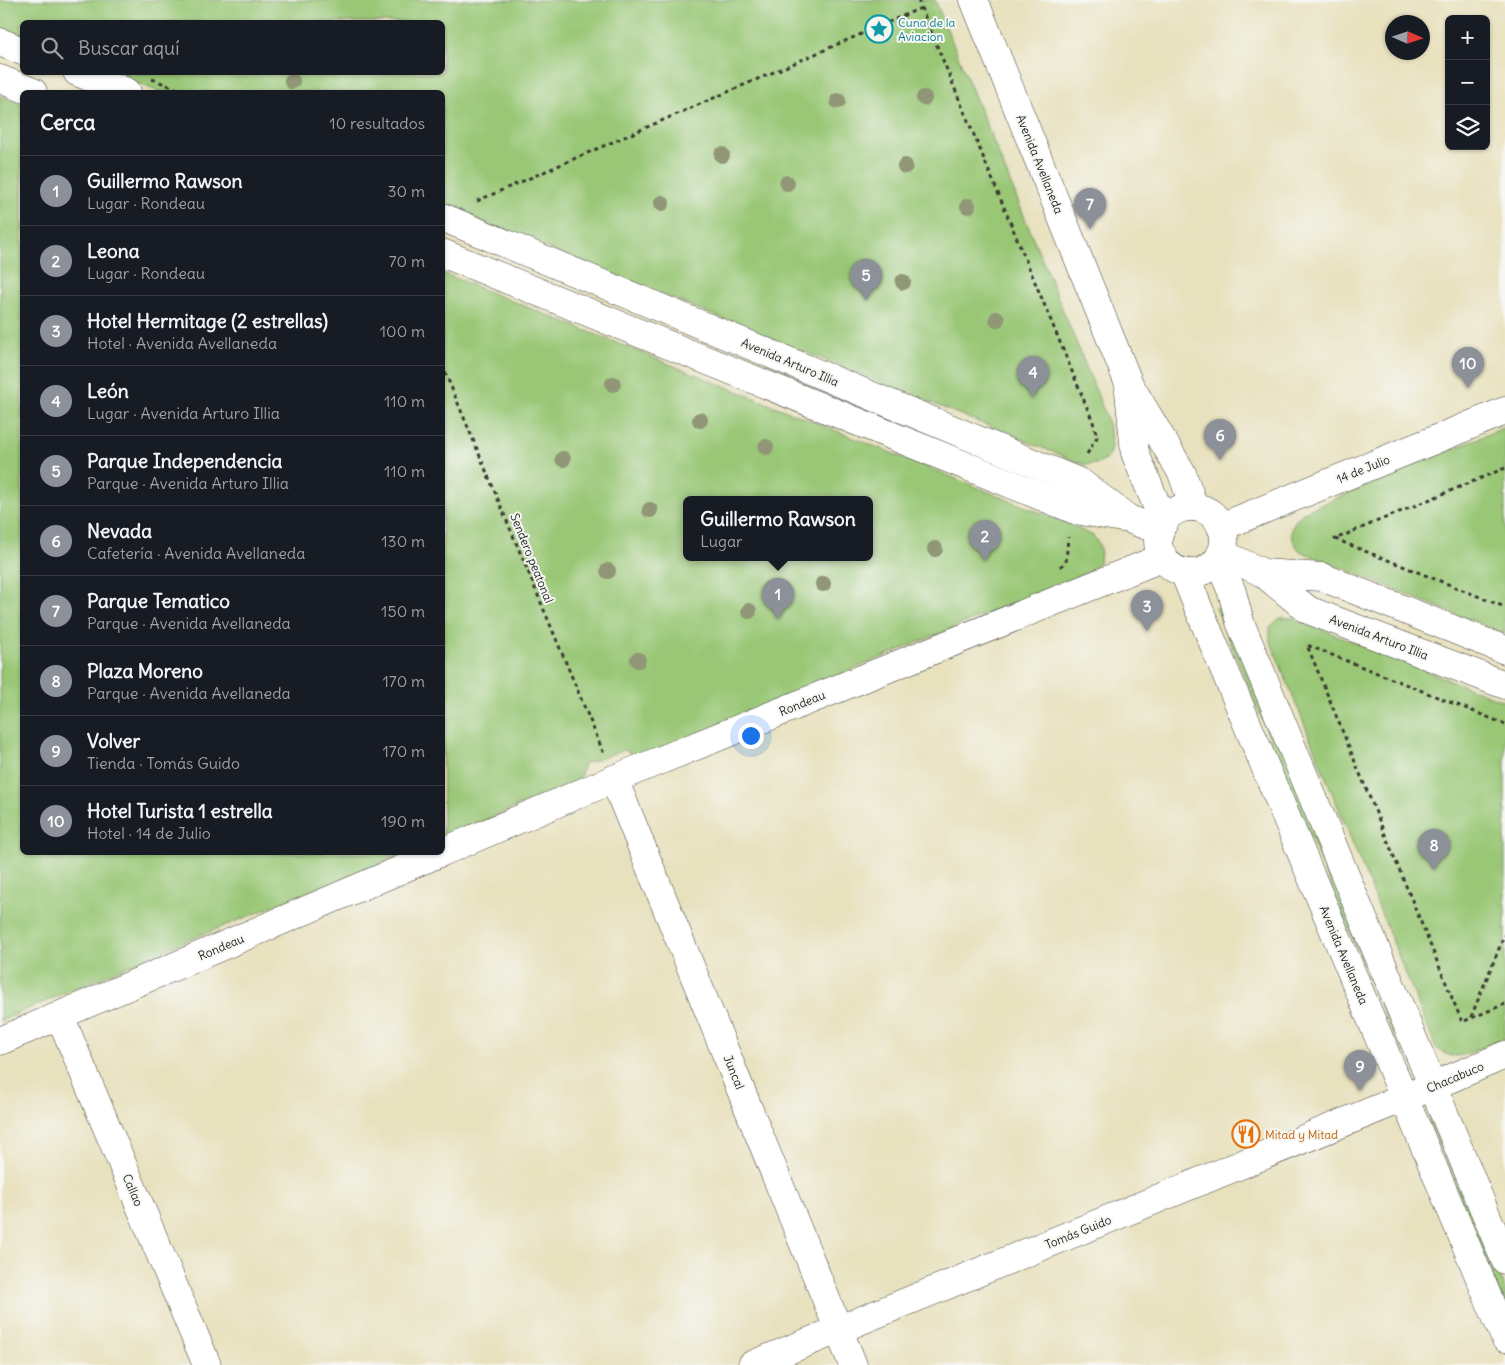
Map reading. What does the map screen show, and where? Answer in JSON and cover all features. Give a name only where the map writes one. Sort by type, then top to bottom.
[{"type":"street","name":"Avenida Avellaneda","points":[[974,0],[1129,384],[1182,473],[1194,507]]},
{"type":"street","points":[[0,42],[20,50]]},
{"type":"street","points":[[92,75],[136,84]]},
{"type":"street","points":[[0,79],[28,90]]},
{"type":"street","name":"Avenida Arturo Illia","points":[[445,218],[1081,483],[1168,546]]},
{"type":"street","name":"Avenida Arturo Illia","points":[[445,254],[1074,510],[1129,519]]},
{"type":"street","name":"Avenida Avellaneda","points":[[1129,384],[1135,453],[1168,546],[1198,607],[1505,1338]]},
{"type":"street","name":"14 de Julio","points":[[1220,546],[1505,411]]},
{"type":"street","points":[[1220,546],[1210,567],[1202,571],[1168,546],[1168,516],[1176,511],[1194,507],[1204,510],[1213,516],[1240,622],[1505,1260]]},
{"type":"street","name":"Rondeau","points":[[445,850],[610,768],[1168,546]]},
{"type":"street","name":"Avenida Arturo Illia","points":[[1220,546],[1263,573],[1308,610],[1505,685]]},
{"type":"street","name":"Avenida Arturo Illia","points":[[1263,573],[1322,577],[1505,650]]},
{"type":"street","name":"Juncal","points":[[610,768],[853,1365]]},
{"type":"street","name":"Rondeau","points":[[0,1041],[435,855]]},
{"type":"street","name":"Callao","points":[[60,1016],[207,1365]]},
{"type":"street","name":"Chacabuco","points":[[1404,1098],[1505,1056]]},
{"type":"street","name":"Tomás Guido","points":[[752,1365],[1404,1098]]},
{"type":"path","points":[[918,0],[1092,422]]},
{"type":"path","points":[[476,202],[921,8]]},
{"type":"path","points":[[136,84],[173,90]]},
{"type":"path","name":"Sendero peatonal","points":[[445,371],[610,768]]},
{"type":"path","points":[[1505,468],[1335,539],[1505,607]]},
{"type":"path","points":[[1059,568],[1066,562],[1069,535]]},
{"type":"path","points":[[1505,724],[1307,645],[1462,1022],[1505,1004]]},
{"type":"path","points":[[1471,1018],[1505,934]]},
{"type":"green space","points":[[0,0],[935,0],[1097,393],[1111,438],[1109,455],[1102,462],[1085,465],[445,207],[445,90],[155,90],[116,75],[445,75],[445,20],[20,20],[20,36],[0,28]]},
{"type":"green space","points":[[0,95],[20,103],[20,855],[401,855],[179,944],[0,1021]]},
{"type":"green space","points":[[445,274],[1071,525],[1093,536],[1099,544],[1101,554],[1099,562],[1091,571],[640,757],[624,750],[584,764],[579,780],[445,837]]},
{"type":"green space","points":[[1505,427],[1505,634],[1300,551],[1293,540],[1293,526],[1304,512]]},
{"type":"green space","points":[[1222,606],[1407,1052],[1401,1055],[1216,608]]},
{"type":"green space","points":[[1280,618],[1293,618],[1505,702],[1505,1037],[1473,1052],[1455,1056],[1436,1048],[1270,640],[1270,627]]},
{"type":"green space","points":[[1434,1118],[1505,1290],[1505,1308],[1428,1121]]},
{"type":"place","name":"Cuna de la Aviacion","points":[[879,29]]},
{"type":"place","name":"Parque Tematico","points":[[1090,229]]},
{"type":"place","name":"Parque Independencia","points":[[866,300]]},
{"type":"place","name":"Hotel Turista 1 estrella","points":[[1468,388]]},
{"type":"place","name":"León","points":[[1033,397]]},
{"type":"place","name":"Nevada","points":[[1220,460]]},
{"type":"place","name":"Leona","points":[[985,561]]},
{"type":"place","name":"Guillermo Rawson","points":[[778,619]]},
{"type":"place","name":"Hotel Hermitage (2 estrellas)","points":[[1147,631]]},
{"type":"place","name":"Plaza Moreno","points":[[1434,870]]},
{"type":"place","name":"Volver","points":[[1360,1091]]},
{"type":"place","name":"Mitad y Mitad","points":[[1246,1134]]}]
